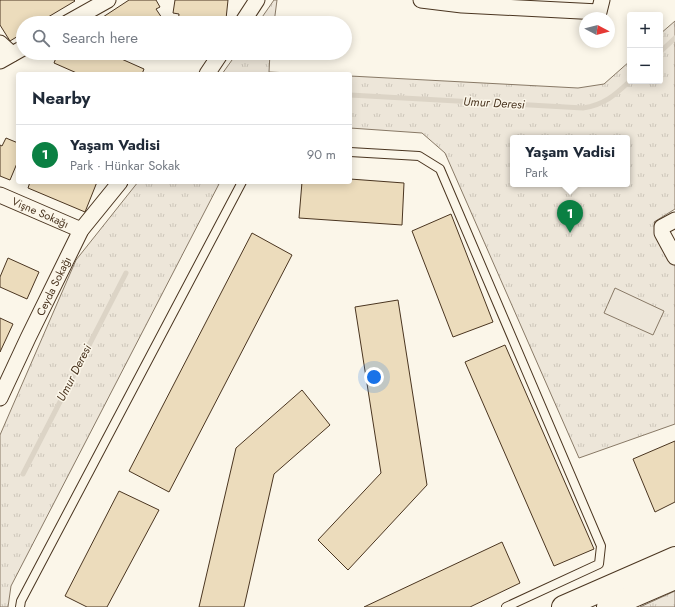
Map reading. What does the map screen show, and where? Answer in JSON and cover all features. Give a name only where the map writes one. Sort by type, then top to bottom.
[{"type":"main road","points":[[563,607],[675,558]]},
{"type":"main road","points":[[608,607],[675,578]]},
{"type":"street","points":[[80,16],[108,0]]},
{"type":"street","points":[[247,16],[257,0]]},
{"type":"street","points":[[421,0],[599,12],[602,0]]},
{"type":"street","points":[[0,43],[12,55]]},
{"type":"street","points":[[208,72],[216,60]]},
{"type":"street","name":"Ceyda Sokağı","points":[[0,398],[81,230],[118,184]]},
{"type":"street","name":"Vişne Sokağı","points":[[0,196],[81,230]]},
{"type":"street","points":[[669,223],[662,234],[675,257]]},
{"type":"lane","points":[[352,152],[419,156],[440,168],[601,546],[599,564],[506,607]]},
{"type":"lane","points":[[20,607],[21,601],[241,184]]},
{"type":"green space","points":[[274,0],[277,0],[275,16],[263,16]]},
{"type":"green space","points":[[675,21],[675,209],[654,222],[675,266],[675,424],[579,458],[445,153],[422,133],[352,128],[352,76],[578,88],[604,84],[627,64],[627,84],[663,84],[663,31]]},
{"type":"green space","points":[[232,60],[270,60],[269,72],[223,72]]},
{"type":"green space","points":[[136,184],[219,184],[11,586],[8,607],[0,607],[0,435],[76,260]]},
{"type":"green space","points":[[615,288],[664,311],[653,335],[604,313]]},
{"type":"green space","points":[[675,591],[675,607],[640,607]]},
{"type":"building","points":[[0,0],[75,1],[50,16],[16,16],[16,37],[10,41],[0,25]]},
{"type":"building","points":[[129,0],[156,0],[160,7],[156,9],[161,16],[105,16]]},
{"type":"building","points":[[175,0],[228,0],[226,16],[179,16],[179,14],[173,13]]},
{"type":"building","points":[[55,60],[124,60],[144,69],[143,72],[74,72],[54,63]]},
{"type":"building","points":[[6,138],[16,142],[16,166],[10,180],[0,176],[0,145],[2,146]]},
{"type":"building","points":[[352,179],[404,183],[402,225],[299,218],[302,184],[352,184]]},
{"type":"building","points":[[29,184],[96,184],[85,212],[28,188]]},
{"type":"building","points":[[451,214],[493,322],[453,337],[412,231]]},
{"type":"building","points":[[252,233],[292,255],[169,492],[129,471]]},
{"type":"building","points":[[8,258],[39,272],[27,299],[0,287],[0,277]]},
{"type":"building","points":[[398,300],[427,485],[348,570],[318,540],[381,473],[355,307]]},
{"type":"building","points":[[0,318],[13,324],[0,352]]},
{"type":"building","points":[[505,345],[594,549],[554,566],[465,362]]},
{"type":"building","points":[[302,390],[330,425],[274,474],[244,607],[199,607],[236,448]]},
{"type":"building","points":[[675,441],[675,502],[655,512],[633,459]]},
{"type":"building","points":[[119,491],[159,510],[107,607],[87,607],[65,596]]},
{"type":"building","points":[[502,542],[520,583],[470,607],[364,607]]},
{"type":"waterway","name":"Umur Deresi","points":[[663,49],[675,38]]},
{"type":"waterway","name":"Umur Deresi","points":[[352,95],[583,108],[590,107],[609,99],[627,84]]},
{"type":"waterway","name":"Umur Deresi","points":[[23,474],[126,273]]},
{"type":"place","name":"Yaşam Vadisi","points":[[570,233]]}]
